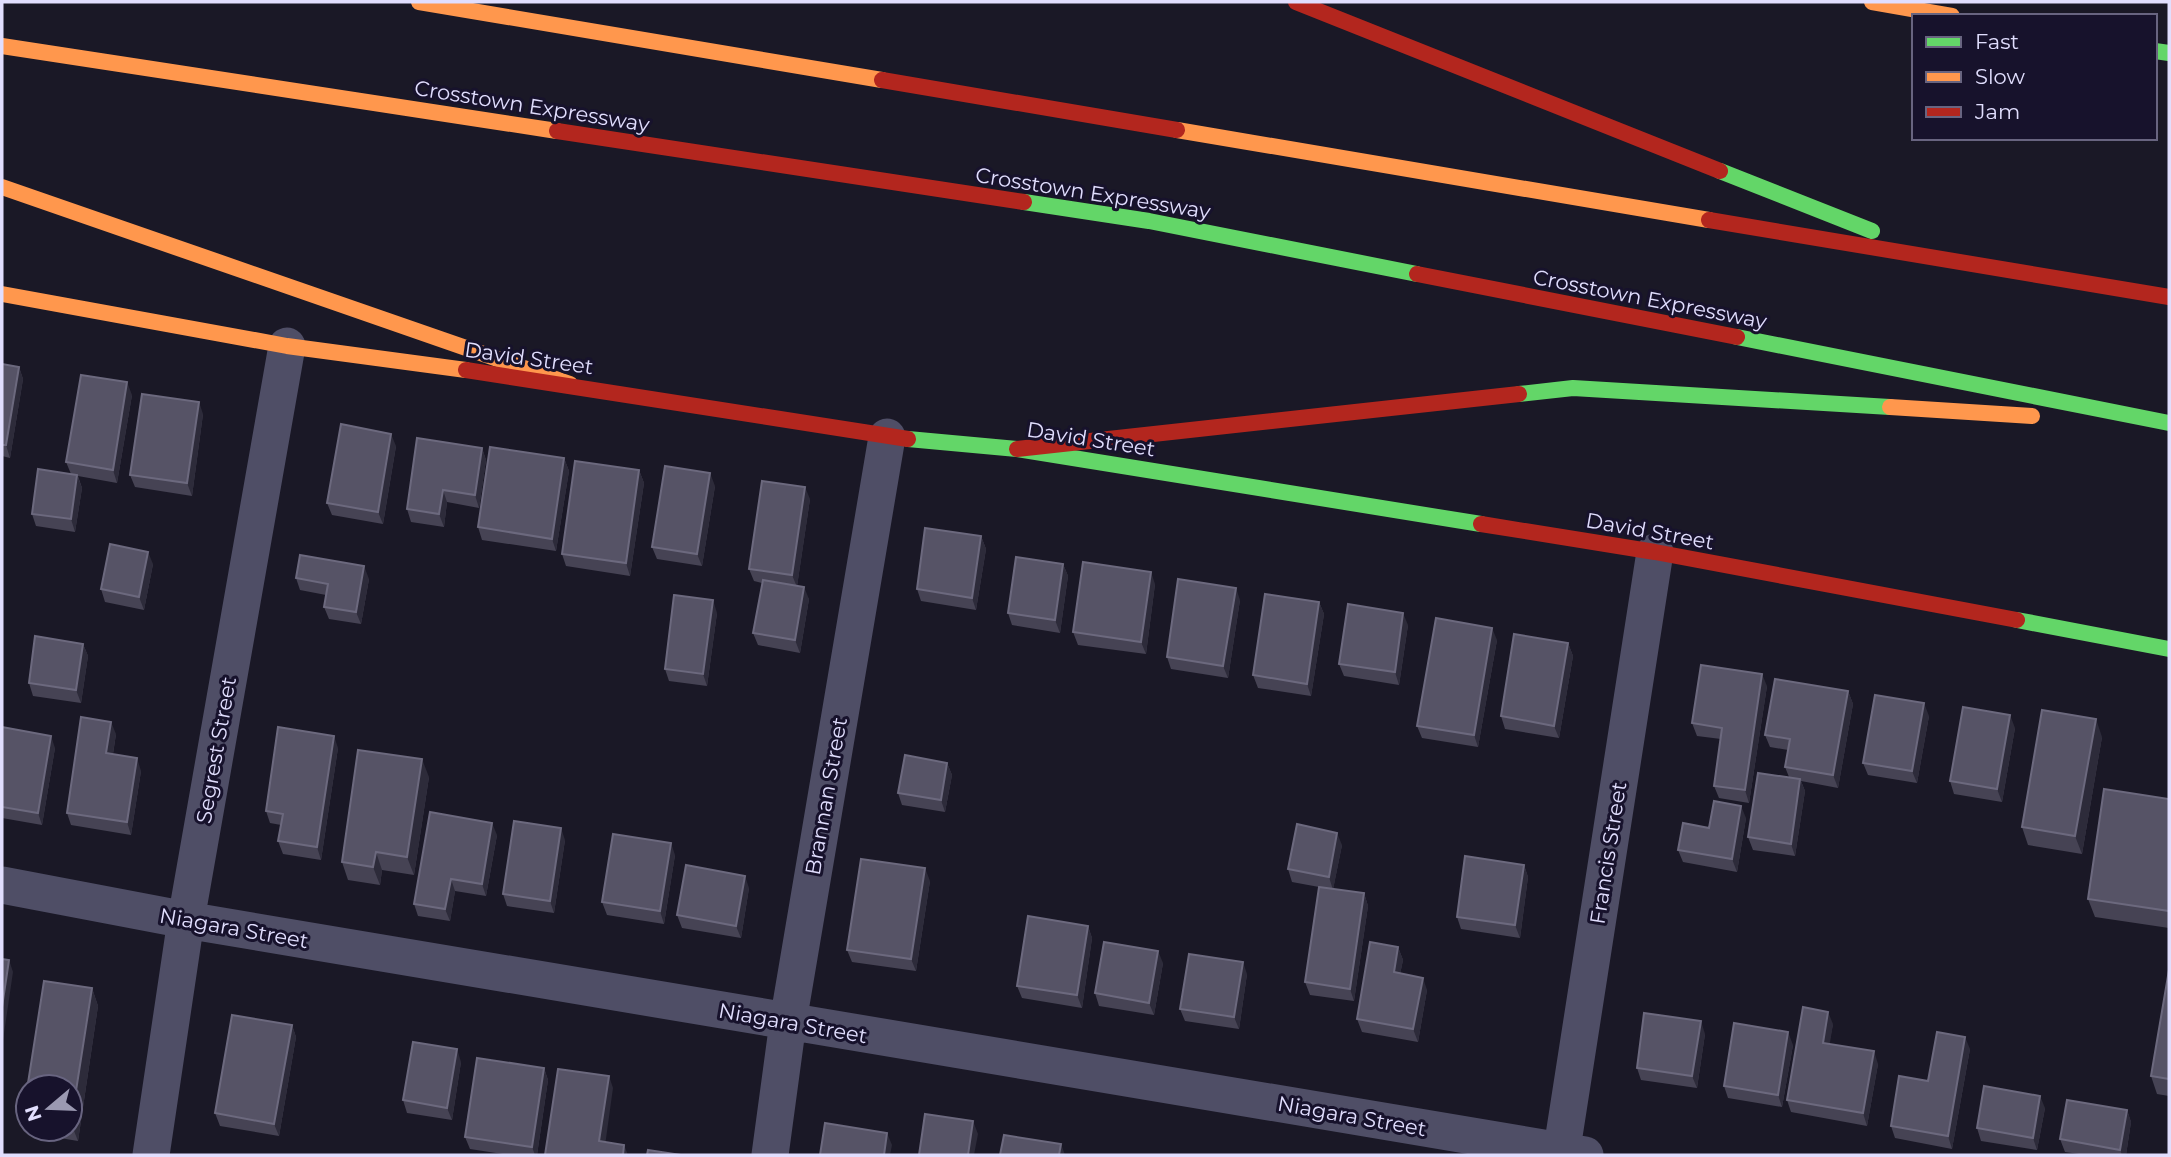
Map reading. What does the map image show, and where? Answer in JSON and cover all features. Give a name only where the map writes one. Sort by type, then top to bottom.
[{"type":"main road","points":[[419,2],[2169,296]]},
{"type":"main road","points":[[1296,2],[1942,259]]},
{"type":"main road","points":[[1872,2],[1941,14]]},
{"type":"main road","name":"Crosstown Expressway","points":[[2,46],[1149,221],[2169,424]]},
{"type":"main road","points":[[2,187],[570,384]]},
{"type":"main road","name":"David Street","points":[[2,294],[287,345],[570,384],[887,437],[1017,449],[1655,552],[2169,649]]},
{"type":"main road","points":[[1017,449],[1573,388],[2169,424]]},
{"type":"street","name":"Segrest Street","points":[[151,1155],[186,920],[287,345]]},
{"type":"street","name":"Brannan Street","points":[[770,1155],[788,1022],[887,437]]},
{"type":"street","name":"Francis Street","points":[[1570,1154],[1655,552]]},
{"type":"street","name":"Niagara Street","points":[[2,885],[186,920],[1570,1154]]},
{"type":"building","points":[[2,364],[19,367],[6,445],[2,445]]},
{"type":"building","points":[[81,375],[127,382],[113,470],[66,462]]},
{"type":"building","points":[[142,394],[199,402],[187,483],[130,475]]},
{"type":"building","points":[[341,424],[391,434],[378,512],[327,503]]},
{"type":"building","points":[[417,438],[482,448],[475,495],[443,490],[439,514],[407,509]]},
{"type":"building","points":[[490,447],[564,458],[552,539],[478,527]]},
{"type":"building","points":[[575,461],[639,470],[626,563],[562,554]]},
{"type":"building","points":[[665,466],[710,473],[697,554],[652,547]]},
{"type":"building","points":[[38,469],[77,475],[71,519],[32,514]]},
{"type":"building","points":[[762,481],[805,487],[792,575],[749,569]]},
{"type":"building","points":[[925,528],[981,536],[972,598],[917,589]]},
{"type":"building","points":[[110,544],[148,552],[139,597],[101,589]]},
{"type":"building","points":[[300,555],[364,566],[356,612],[324,607],[328,584],[296,578]]},
{"type":"building","points":[[1016,557],[1063,564],[1055,620],[1008,613]]},
{"type":"building","points":[[1083,562],[1151,572],[1141,642],[1073,632]]},
{"type":"building","points":[[1178,579],[1236,588],[1223,666],[1167,657]]},
{"type":"building","points":[[763,580],[804,587],[795,640],[753,633]]},
{"type":"building","points":[[1265,594],[1319,602],[1307,684],[1253,675]]},
{"type":"building","points":[[674,595],[713,600],[703,674],[665,669]]},
{"type":"building","points":[[1348,604],[1403,613],[1395,672],[1339,664]]},
{"type":"building","points":[[1436,618],[1492,628],[1474,735],[1417,726]]},
{"type":"building","points":[[1514,634],[1568,643],[1554,726],[1501,716]]},
{"type":"building","points":[[35,636],[83,644],[76,690],[29,683]]},
{"type":"building","points":[[1701,665],[1762,674],[1745,790],[1714,786],[1722,728],[1692,723]]},
{"type":"building","points":[[1775,679],[1848,691],[1833,775],[1785,767],[1790,739],[1765,735]]},
{"type":"building","points":[[1875,695],[1924,703],[1912,771],[1863,763]]},
{"type":"building","points":[[1963,707],[2010,715],[1997,789],[1950,781]]},
{"type":"building","points":[[2042,710],[2096,719],[2075,836],[2022,827]]},
{"type":"building","points":[[81,717],[111,722],[106,753],[137,758],[127,822],[67,813]]},
{"type":"building","points":[[2,727],[51,736],[38,813],[2,807]]},
{"type":"building","points":[[278,727],[334,736],[317,847],[278,841],[283,814],[266,811]]},
{"type":"building","points":[[358,750],[422,759],[407,857],[376,852],[373,867],[342,862]]},
{"type":"building","points":[[905,755],[947,763],[941,800],[898,793]]},
{"type":"building","points":[[1758,773],[1800,779],[1791,844],[1748,837]]},
{"type":"building","points":[[2104,789],[2169,799],[2169,911],[2088,899]]},
{"type":"building","points":[[1714,801],[1741,806],[1732,859],[1678,850],[1683,823],[1709,828]]},
{"type":"building","points":[[430,812],[492,823],[482,884],[451,879],[445,909],[414,904]]},
{"type":"building","points":[[514,821],[561,828],[550,901],[503,894]]},
{"type":"building","points":[[1297,824],[1337,833],[1329,877],[1288,869]]},
{"type":"building","points":[[613,834],[671,843],[660,911],[602,902]]},
{"type":"building","points":[[1465,856],[1524,865],[1515,925],[1457,917]]},
{"type":"building","points":[[861,859],[925,868],[911,959],[847,950]]},
{"type":"building","points":[[686,865],[745,876],[736,926],[677,915]]},
{"type":"building","points":[[1319,887],[1364,893],[1350,989],[1305,982]]},
{"type":"building","points":[[1028,916],[1088,926],[1077,995],[1017,986]]},
{"type":"building","points":[[1104,942],[1158,951],[1149,1003],[1095,993]]},
{"type":"building","points":[[1370,942],[1398,947],[1394,972],[1423,978],[1413,1029],[1357,1019]]},
{"type":"building","points":[[1189,954],[1243,962],[1234,1017],[1180,1009]]},
{"type":"building","points":[[2,959],[9,960],[2,1007]]},
{"type":"building","points":[[2169,970],[2169,1079],[2151,1076]]},
{"type":"building","points":[[44,981],[92,988],[79,1073],[30,1073]]},
{"type":"building","points":[[1803,1007],[1828,1012],[1823,1043],[1874,1051],[1863,1113],[1787,1100]]},
{"type":"building","points":[[1644,1013],[1701,1021],[1692,1076],[1637,1068]]},
{"type":"building","points":[[232,1015],[292,1025],[274,1124],[215,1113]]},
{"type":"building","points":[[1734,1023],[1788,1032],[1778,1095],[1724,1086]]},
{"type":"building","points":[[1937,1032],[1965,1037],[1948,1136],[1891,1126],[1899,1076],[1928,1081]]},
{"type":"building","points":[[413,1042],[457,1049],[447,1108],[403,1100]]},
{"type":"building","points":[[477,1058],[544,1068],[532,1147],[465,1137]]},
{"type":"building","points":[[558,1069],[609,1076],[599,1141],[624,1145],[623,1155],[545,1155]]},
{"type":"building","points":[[1984,1086],[2040,1096],[2033,1138],[1977,1128]]},
{"type":"building","points":[[2067,1100],[2127,1110],[2120,1150],[2060,1139]]},
{"type":"building","points":[[925,1114],[973,1121],[968,1155],[919,1155]]},
{"type":"building","points":[[825,1123],[887,1133],[884,1155],[820,1155]]},
{"type":"building","points":[[1004,1135],[1061,1144],[1059,1155],[1000,1155]]},
{"type":"building","points":[[648,1150],[681,1155],[647,1155]]},
{"type":"traffic: fast","points":[[2157,51],[2169,53]]},
{"type":"traffic: fast","points":[[1720,171],[1872,231]]},
{"type":"traffic: fast","points":[[1024,202],[1149,221],[1417,274]]},
{"type":"traffic: fast","points":[[1737,337],[2169,423]]},
{"type":"traffic: fast","points":[[1519,394],[1573,388],[1890,407]]},
{"type":"traffic: fast","points":[[908,439],[1017,449],[1481,524]]},
{"type":"traffic: fast","points":[[2017,620],[2169,649]]},
{"type":"traffic: slow","points":[[419,2],[882,80]]},
{"type":"traffic: slow","points":[[1872,2],[1941,14]]},
{"type":"traffic: slow","points":[[2,46],[557,131]]},
{"type":"traffic: slow","points":[[1177,130],[1709,220]]},
{"type":"traffic: slow","points":[[2,187],[570,384]]},
{"type":"traffic: slow","points":[[2,294],[287,346],[466,370]]},
{"type":"traffic: slow","points":[[1890,407],[2032,416]]},
{"type":"traffic: jam","points":[[1296,2],[1720,171]]},
{"type":"traffic: jam","points":[[882,80],[1177,130]]},
{"type":"traffic: jam","points":[[557,131],[1024,202]]},
{"type":"traffic: jam","points":[[1709,220],[2169,297]]},
{"type":"traffic: jam","points":[[1417,274],[1737,337]]},
{"type":"traffic: jam","points":[[466,370],[908,439]]},
{"type":"traffic: jam","points":[[1017,449],[1519,394]]},
{"type":"traffic: jam","points":[[1481,524],[1655,552],[2017,620]]}]
